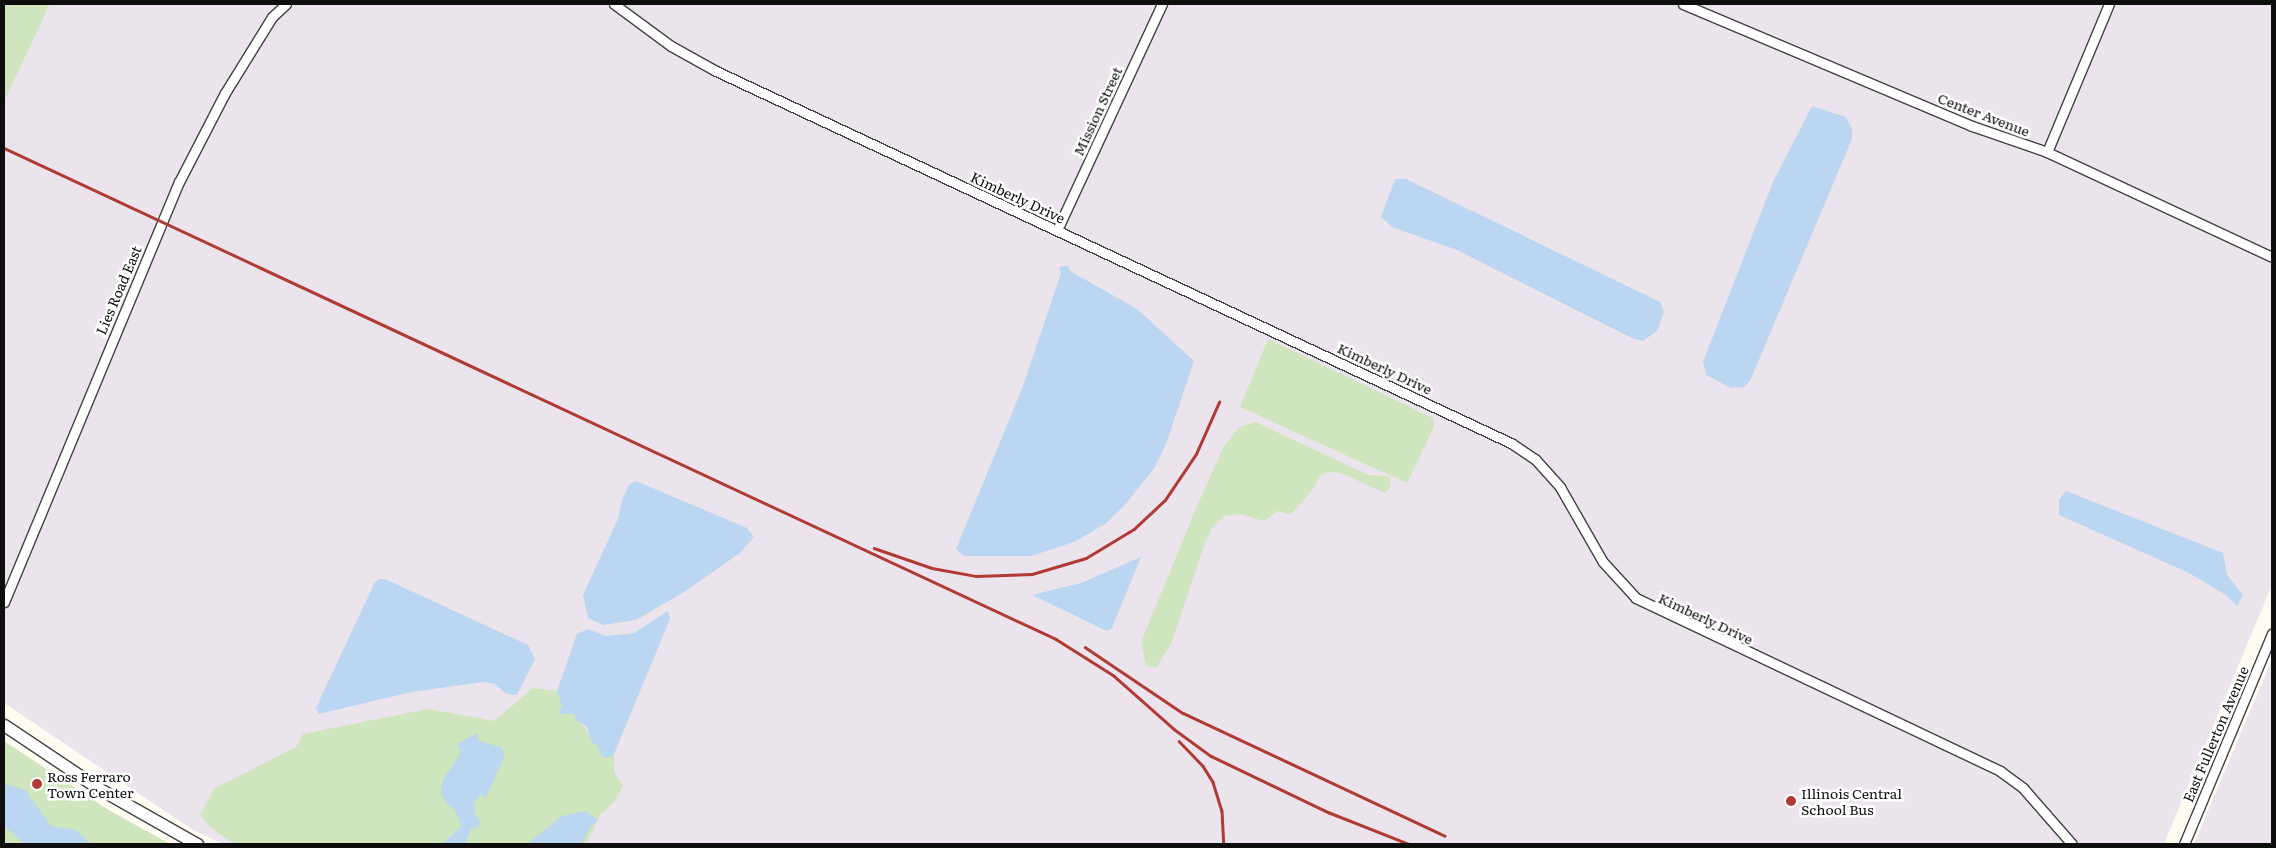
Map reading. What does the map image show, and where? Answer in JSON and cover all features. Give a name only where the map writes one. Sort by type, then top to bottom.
[{"type":"street","name":"Lies Road East","points":[[4,602],[179,182],[225,93],[272,17],[286,4]]},
{"type":"street","name":"Kimberly Drive","points":[[614,4],[695,61],[1511,443],[1535,459],[1560,486],[1606,567],[1636,598],[2000,771],[2023,788],[2072,844]]},
{"type":"street","name":"Mission Street","points":[[1056,230],[1162,4]]},
{"type":"street","name":"Center Avenue","points":[[1683,4],[1972,126],[2047,152],[2272,257]]},
{"type":"street","points":[[2047,152],[2109,4]]},
{"type":"street","name":"East Fullerton Avenue","points":[[2184,844],[2272,634]]},
{"type":"street","points":[[4,725],[98,788],[197,844]]},
{"type":"shaded area","points":[[50,4],[2272,4],[2272,585],[2164,844],[223,844],[193,830],[4,703],[4,102]]},
{"type":"shaded area","points":[[2272,659],[2272,844],[2194,844]]},
{"type":"green space","points":[[4,4],[50,4],[4,102]]},
{"type":"green space","points":[[1268,339],[1433,418],[1434,427],[1407,483],[1240,407]]},
{"type":"green space","points":[[1256,422],[1368,475],[1386,476],[1390,478],[1390,488],[1385,493],[1341,473],[1329,472],[1321,475],[1311,492],[1291,514],[1277,511],[1264,521],[1240,514],[1224,516],[1212,528],[1205,543],[1171,644],[1156,668],[1146,665],[1141,642],[1224,446],[1240,427]]},
{"type":"green space","points":[[533,688],[557,691],[591,737],[614,754],[614,772],[623,786],[615,801],[600,815],[586,844],[235,844],[212,829],[200,815],[214,789],[296,747],[303,734],[428,709],[494,721]]},
{"type":"green space","name":"Ross Ferraro Town Center","points":[[4,741],[107,809],[170,844],[4,844]]},
{"type":"water","points":[[1812,106],[1846,117],[1852,129],[1852,139],[1750,381],[1744,387],[1731,388],[1706,375],[1703,362],[1773,182]]},
{"type":"water","points":[[1395,179],[1406,179],[1660,302],[1664,312],[1657,331],[1643,341],[1632,338],[1457,250],[1392,227],[1381,217]]},
{"type":"water","points":[[1068,266],[1070,271],[1137,309],[1194,361],[1166,444],[1155,467],[1125,505],[1105,524],[1074,542],[1031,556],[964,556],[956,549],[1023,386],[1061,273],[1059,267]]},
{"type":"water","points":[[636,481],[747,528],[754,537],[740,553],[684,592],[636,620],[603,625],[588,618],[583,595],[618,519],[622,500],[629,485]]},
{"type":"water","points":[[2066,491],[2223,553],[2227,575],[2243,595],[2237,606],[2226,595],[2189,573],[2059,515],[2059,500]]},
{"type":"water","points":[[1141,557],[1112,628],[1107,631],[1032,595],[1081,583]]},
{"type":"water","points":[[379,579],[385,579],[528,645],[535,659],[517,695],[506,694],[495,684],[484,682],[411,692],[319,714],[316,709],[321,697],[375,582]]},
{"type":"water","points":[[668,611],[670,619],[614,754],[607,758],[601,756],[597,744],[592,744],[587,727],[576,720],[574,714],[559,714],[562,706],[557,691],[577,634],[588,629],[606,636],[634,633]]},
{"type":"water","points":[[478,733],[479,741],[501,747],[505,755],[486,798],[481,794],[474,803],[475,815],[480,821],[479,827],[471,829],[465,844],[443,844],[461,826],[455,810],[447,804],[441,793],[443,780],[461,752],[457,744]]},
{"type":"water","points":[[5,784],[25,790],[51,826],[76,830],[91,844],[25,844],[4,826]]},
{"type":"water","points":[[585,811],[598,820],[590,827],[582,844],[527,844],[562,816]]},
{"type":"railway","points":[[4,148],[1056,639],[1113,675],[1174,729],[1211,756],[1328,812],[1409,844]]},
{"type":"railway","points":[[874,548],[932,568],[976,576],[1032,574],[1086,558],[1134,529],[1165,500],[1196,454],[1219,402]]},
{"type":"railway","points":[[1085,647],[1183,713],[1445,836]]},
{"type":"railway","points":[[1179,741],[1203,766],[1213,782],[1222,811],[1224,844]]},
{"type":"place","name":"Ross Ferraro Town Center","points":[[37,784]]},
{"type":"place","name":"Illinois Central School Bus","points":[[1791,801]]}]
